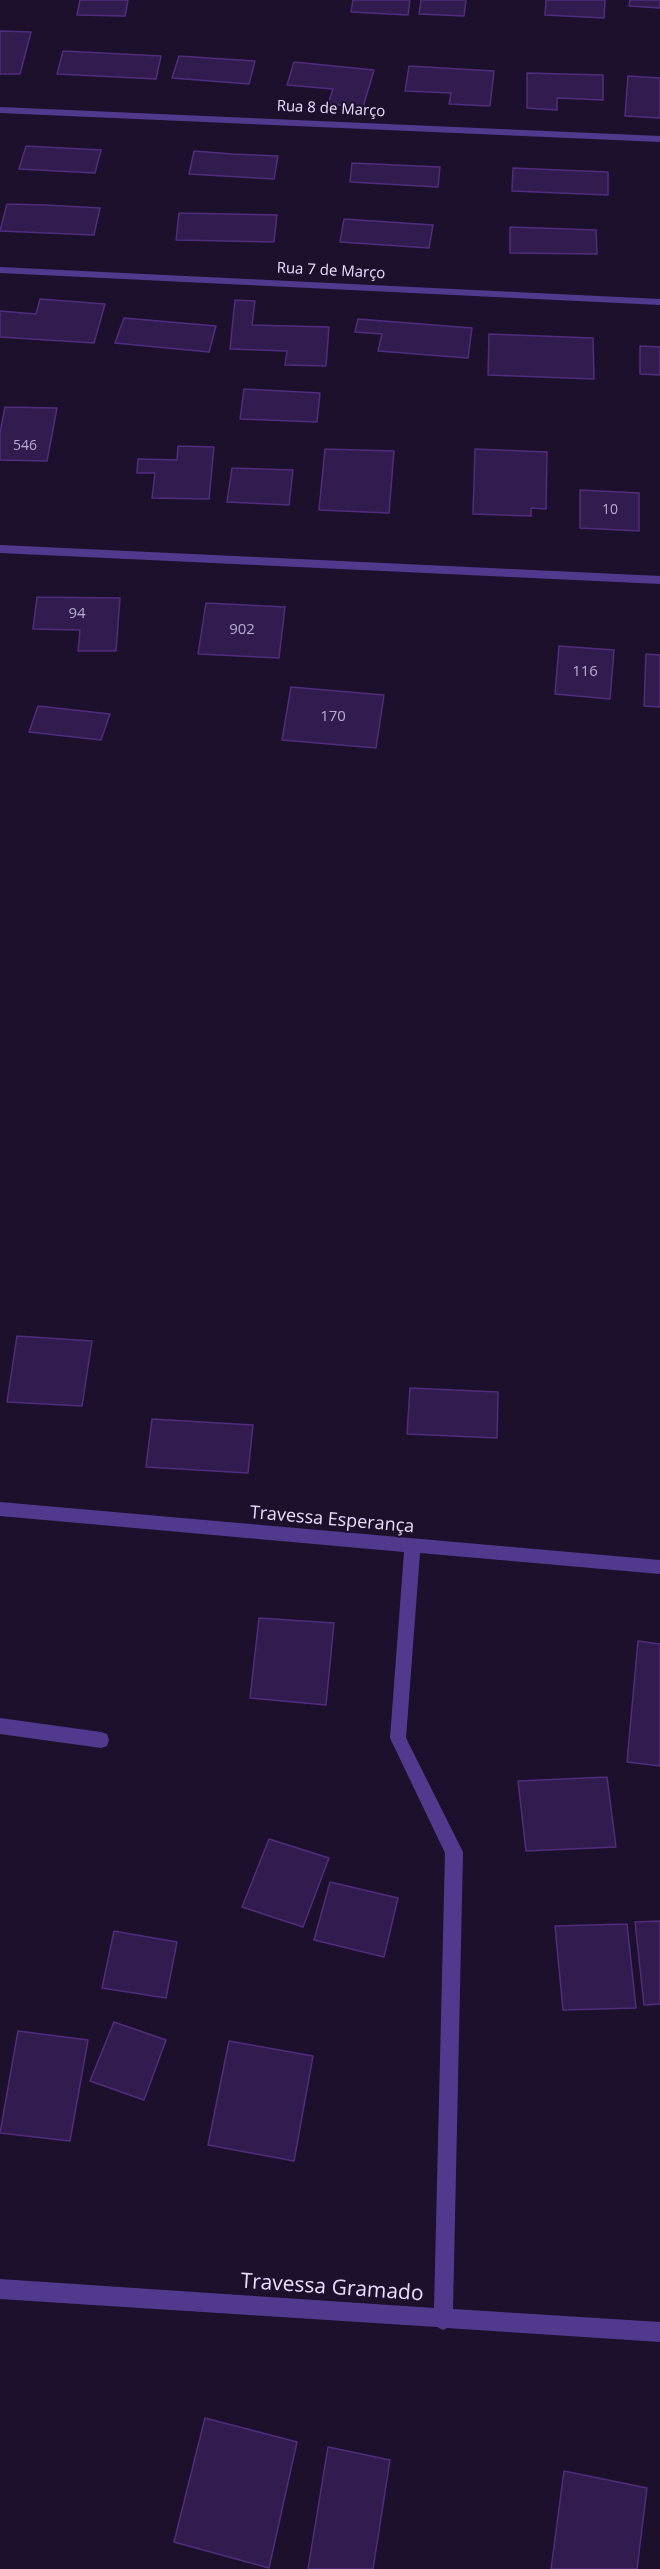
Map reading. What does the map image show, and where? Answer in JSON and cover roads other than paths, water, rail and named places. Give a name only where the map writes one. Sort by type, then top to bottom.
[{"type":"street","name":"Rua 8 de Março","points":[[0,110],[660,139]]},
{"type":"street","name":"Rua 7 de Março","points":[[0,270],[660,302]]},
{"type":"street","points":[[0,549],[660,580]]},
{"type":"street","name":"Travessa Esperança","points":[[0,1509],[660,1567]]},
{"type":"street","points":[[412,1547],[398,1738],[454,1852],[442,2320]]},
{"type":"street","points":[[0,1726],[101,1740]]},
{"type":"street","name":"Travessa Gramado","points":[[0,2289],[442,2320],[660,2332]]}]
